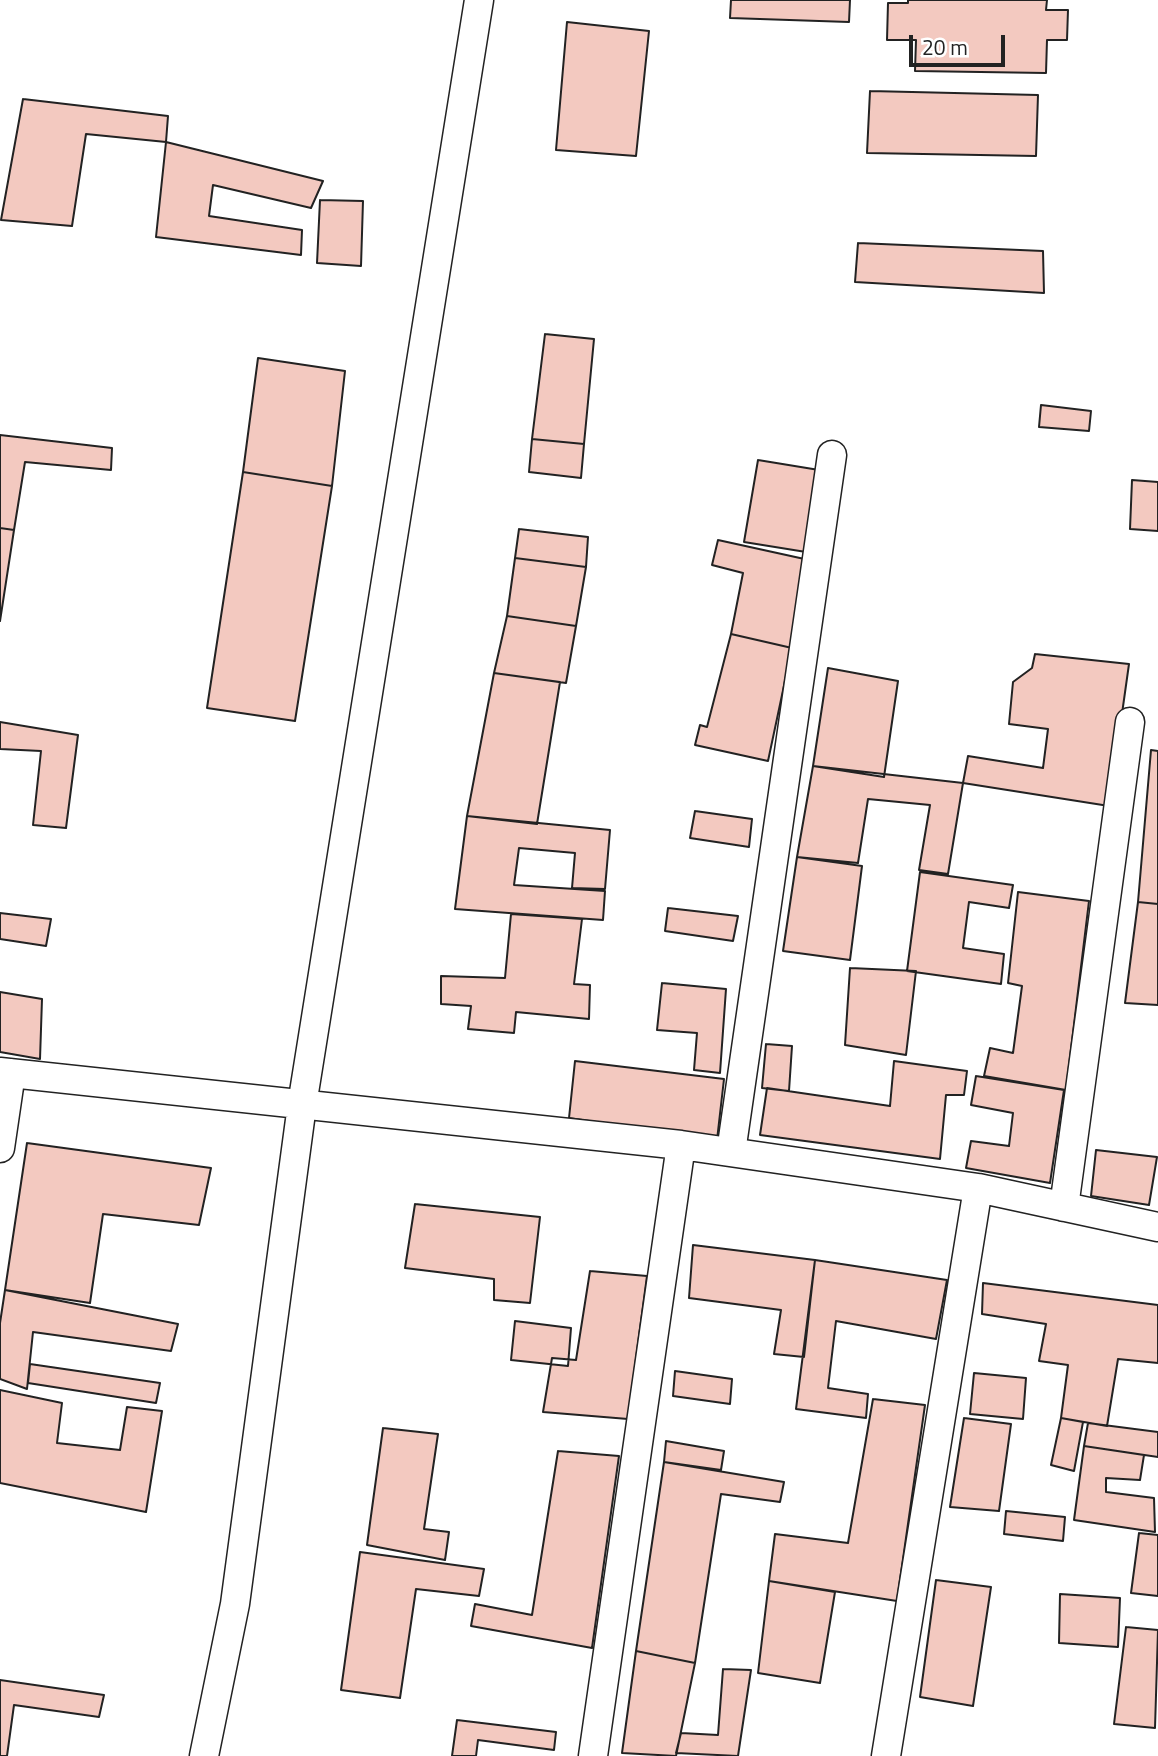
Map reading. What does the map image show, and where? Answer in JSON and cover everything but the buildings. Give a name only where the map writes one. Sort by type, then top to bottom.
[{"type":"street","points":[[204,1756],[235,1604],[302,1105],[479,0]]},
{"type":"street","points":[[731,1152],[832,455]]},
{"type":"street","points":[[1064,1207],[1130,722]]},
{"type":"street","points":[[0,1148],[5,1073],[681,1145],[978,1188],[1158,1227]]},
{"type":"street","points":[[593,1756],[681,1145]]},
{"type":"street","points":[[886,1756],[978,1188]]}]
